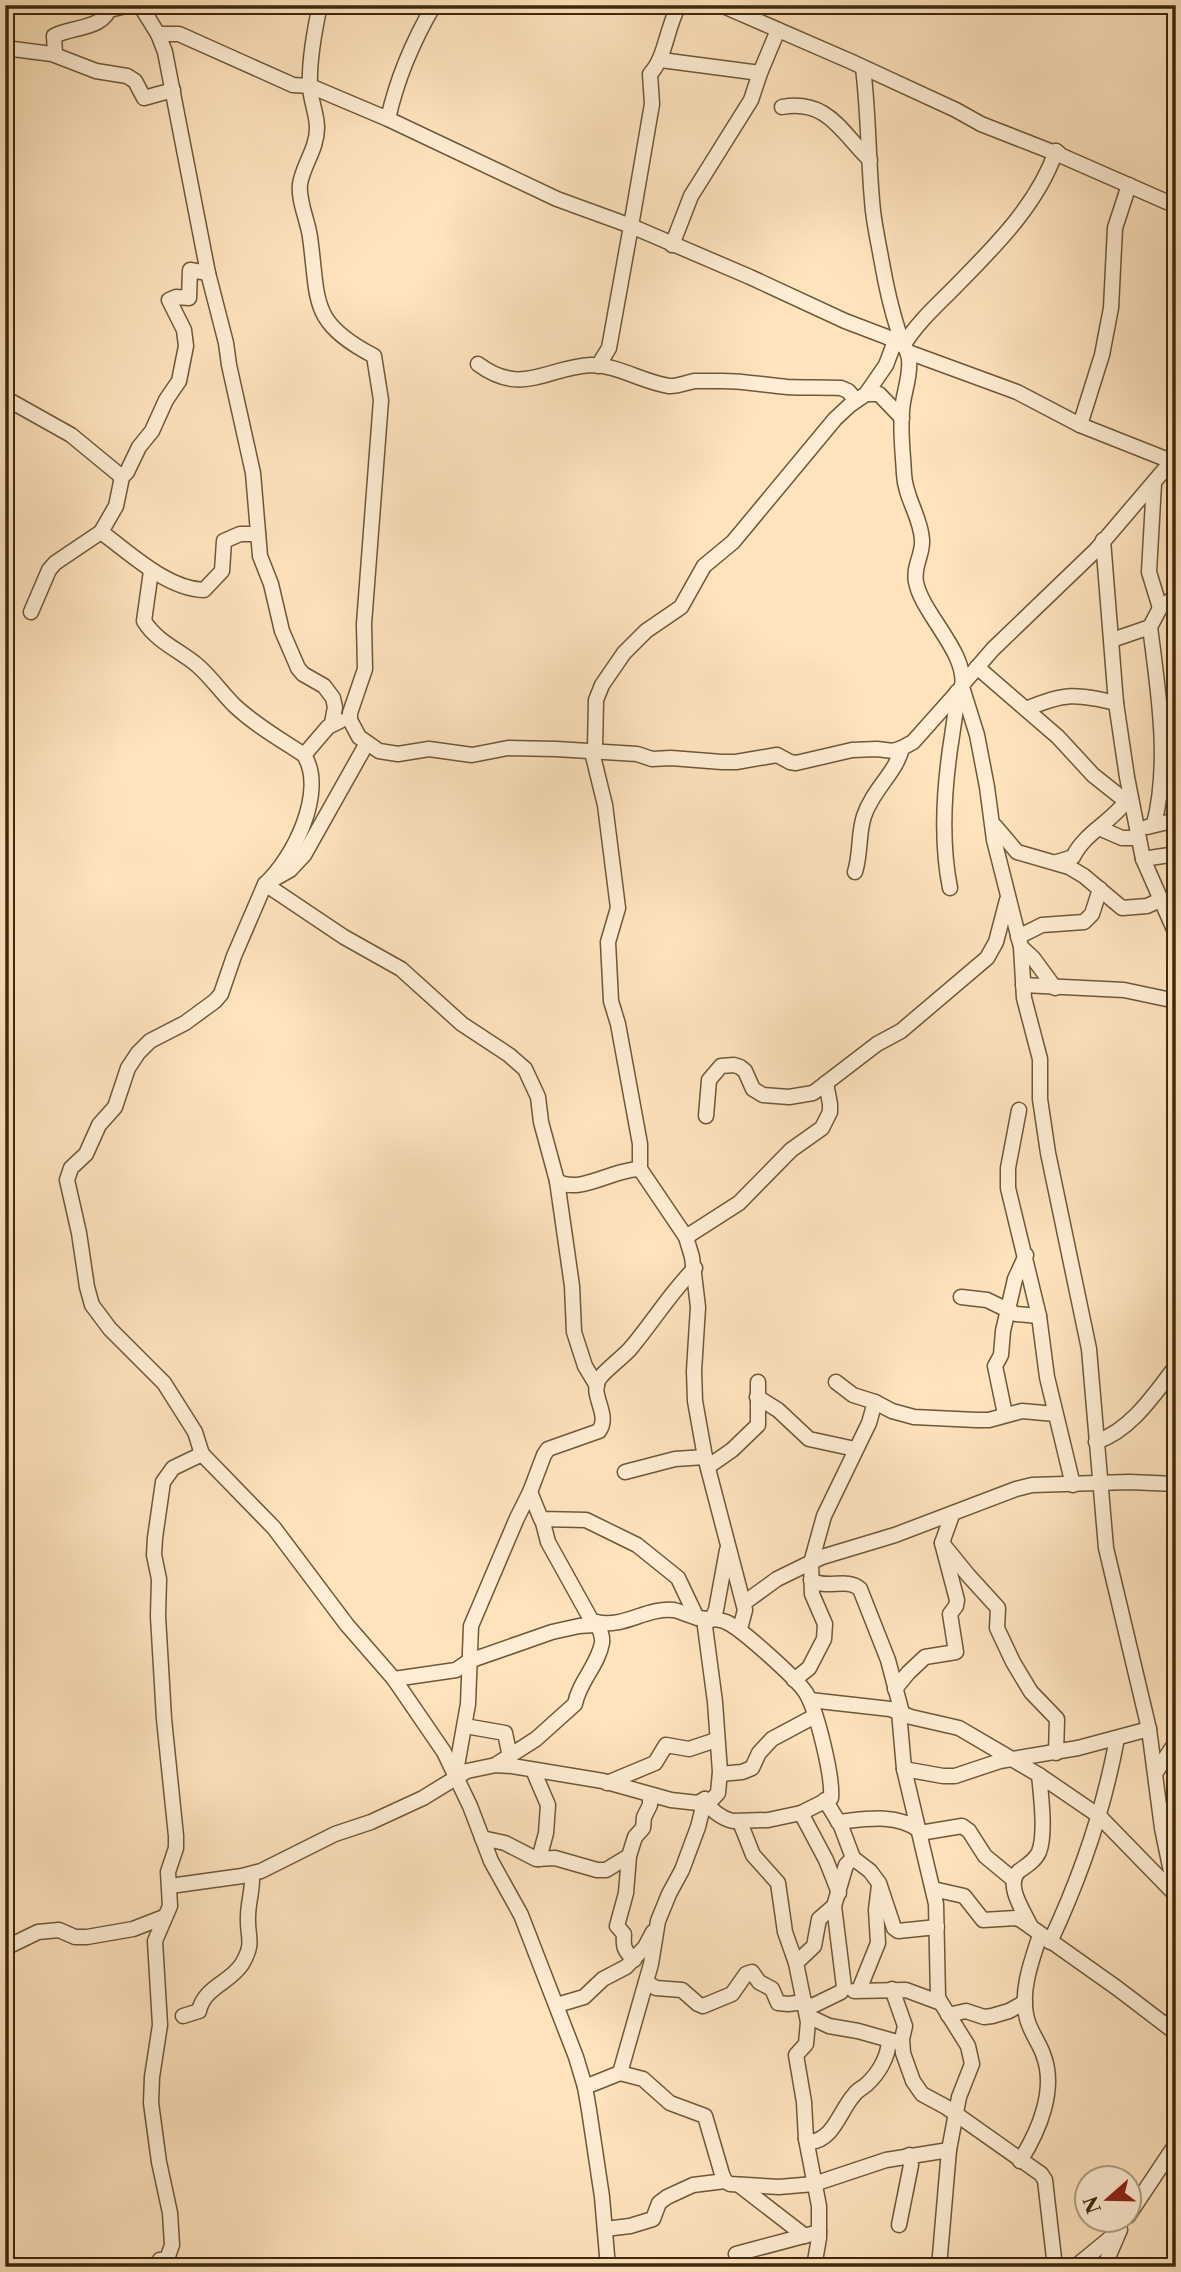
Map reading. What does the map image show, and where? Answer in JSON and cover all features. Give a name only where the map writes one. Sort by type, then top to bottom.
[{"type":"street","points":[[55,54],[54,36],[101,22],[110,8],[130,5]]},
{"type":"street","points":[[140,5],[158,34],[165,52],[208,273],[226,343],[253,473],[260,556],[271,584],[282,631],[303,674],[330,691],[335,707],[332,723],[304,755]]},
{"type":"street","points":[[150,20],[160,5]]},
{"type":"street","points":[[158,34],[179,34],[293,85],[310,86],[388,119],[557,199],[631,226],[902,346],[1017,392],[1080,425],[1174,460],[1096,551],[993,649],[914,742],[902,748],[892,751],[852,750],[796,763],[775,755],[747,761],[722,762],[652,759],[637,754],[508,748],[472,755],[429,749],[398,754],[379,751],[359,737],[350,720],[352,700],[364,677],[365,669],[364,624],[381,400],[374,356],[348,342],[321,311],[300,189],[317,130],[310,86],[315,25],[320,5]]},
{"type":"street","points":[[388,119],[399,77],[422,26],[435,5]]},
{"type":"street","points":[[598,366],[609,348],[631,226],[652,104],[650,74],[661,60],[668,27],[678,5]]},
{"type":"street","points":[[721,5],[956,110],[981,124],[1055,153],[1056,150]]},
{"type":"street","points":[[672,245],[691,196],[751,100],[778,30]]},
{"type":"street","points":[[5,48],[55,54],[96,71],[131,78],[144,98],[173,90]]},
{"type":"street","points":[[661,60],[760,73]]},
{"type":"street","points":[[863,68],[868,105],[873,212],[889,302],[910,371],[902,418],[904,477],[911,506],[922,531],[923,545],[916,565],[917,586],[955,654],[963,680],[952,735],[944,800],[946,866],[950,888]]},
{"type":"street","points":[[782,107],[802,104],[812,106],[834,121],[870,160]]},
{"type":"street","points":[[1056,150],[1062,156],[1176,206]]},
{"type":"street","points":[[592,752],[596,748],[596,700],[616,662],[646,631],[681,607],[704,566],[733,542],[835,419],[861,397],[911,331],[988,252],[1029,203],[1048,174],[1056,150]]},
{"type":"street","points":[[1080,425],[1102,355],[1111,308],[1115,228],[1129,185]]},
{"type":"street","points":[[31,612],[49,570],[101,531],[116,506],[122,477],[139,447],[152,431],[182,371],[186,346],[184,330],[169,300],[176,297],[189,298],[190,270],[208,273]]},
{"type":"street","points":[[478,364],[491,374],[508,378],[529,379],[578,367],[598,366],[619,369],[669,386],[694,382],[744,381],[779,387],[841,388],[861,397],[878,394],[902,418]]},
{"type":"street","points":[[5,398],[71,435],[122,477]]},
{"type":"street","points":[[1154,483],[1149,572],[1160,608]]},
{"type":"street","points":[[101,531],[143,562],[150,571],[195,590],[204,590],[222,570],[224,541],[240,534],[258,534]]},
{"type":"street","points":[[1103,541],[1116,703],[1130,803],[1143,859],[1167,905],[1176,934]]},
{"type":"street","points":[[150,571],[144,621],[146,625],[156,636],[196,664],[247,717],[304,755],[313,776],[311,797],[290,855],[265,884],[221,994],[184,1023],[150,1041],[138,1054],[128,1068],[115,1107],[99,1125],[86,1154],[71,1168],[67,1180],[87,1287],[92,1305],[110,1329],[164,1383],[195,1432],[202,1454],[274,1528],[341,1617],[394,1679],[444,1752],[470,1806],[491,1861],[521,1915],[557,2005],[585,2087],[608,2267]]},
{"type":"street","points":[[1154,824],[1161,793],[1163,760],[1150,627],[1160,608],[1176,596]]},
{"type":"street","points":[[1112,640],[1150,627]]},
{"type":"street","points":[[977,667],[1063,743],[1093,775],[1130,803]]},
{"type":"street","points":[[960,688],[979,744],[994,840],[1019,942],[1028,1016],[1040,1059],[1040,1099],[1048,1153],[1089,1349],[1106,1548],[1149,1729],[1169,1830],[1176,1895]]},
{"type":"street","points":[[1026,709],[1052,698],[1072,695],[1116,703]]},
{"type":"street","points":[[332,723],[348,723],[350,720]]},
{"type":"street","points":[[265,884],[297,864],[367,743]]},
{"type":"street","points":[[855,872],[864,813],[881,782],[899,761],[902,748]]},
{"type":"street","points":[[592,752],[602,788],[618,908],[608,942],[611,1001],[618,1024],[640,1144],[640,1169],[686,1237],[695,1268],[698,1307],[694,1388],[707,1462],[744,1603],[741,1625],[735,1626]]},
{"type":"street","points":[[1057,862],[1073,857],[1082,842],[1130,803]]},
{"type":"street","points":[[1099,828],[1122,838],[1138,835],[1154,824],[1176,820]]},
{"type":"street","points":[[995,826],[1017,852],[1057,862],[1084,876],[1122,908],[1167,905]]},
{"type":"street","points":[[1143,859],[1176,853]]},
{"type":"street","points":[[265,884],[344,937],[401,969],[462,1024],[526,1069],[538,1097],[541,1122],[557,1181],[572,1286],[574,1332],[585,1366],[597,1386],[604,1420],[602,1428],[595,1433],[548,1449],[544,1455],[471,1626],[465,1726],[454,1777]]},
{"type":"street","points":[[1019,942],[1042,925],[1084,922],[1092,914],[1100,889]]},
{"type":"street","points":[[706,1116],[709,1080],[721,1066],[740,1067],[753,1089],[763,1095],[805,1095],[820,1089],[872,1048],[901,1031],[987,958],[996,942],[1007,900]]},
{"type":"street","points":[[1019,942],[1055,988]]},
{"type":"street","points":[[1023,985],[1124,990],[1176,1000]]},
{"type":"street","points":[[686,1237],[739,1203],[791,1150],[822,1128],[831,1104],[826,1083]]},
{"type":"street","points":[[1019,1110],[1007,1180],[1039,1316],[1041,1343],[1055,1415],[1073,1485]]},
{"type":"street","points":[[557,1181],[565,1186],[577,1185],[627,1169],[640,1169]]},
{"type":"street","points":[[1005,1414],[995,1371],[1001,1354],[1003,1331],[1018,1268],[1026,1255]]},
{"type":"street","points":[[597,1386],[600,1378],[628,1351],[671,1293],[695,1268]]},
{"type":"street","points":[[961,1297],[987,1300],[1009,1312],[1039,1316]]},
{"type":"street","points":[[1096,1442],[1118,1433],[1176,1366]]},
{"type":"street","points":[[625,1472],[675,1459],[707,1462],[732,1450],[758,1424],[758,1382]]},
{"type":"street","points":[[836,1382],[853,1395],[892,1411],[924,1418],[976,1420],[998,1418],[1022,1411],[1055,1415]]},
{"type":"street","points":[[757,1398],[784,1415],[806,1438],[855,1449]]},
{"type":"street","points":[[794,1680],[808,1668],[824,1639],[825,1624],[814,1601],[811,1563],[824,1516],[869,1423],[875,1402]]},
{"type":"street","points":[[163,2265],[172,2245],[169,2206],[159,2162],[151,2103],[160,2025],[155,1941],[170,1906],[168,1872],[177,1836],[164,1719],[158,1616],[159,1578],[154,1555],[163,1482],[173,1468],[202,1454]]},
{"type":"street","points":[[744,1603],[776,1579],[835,1552],[878,1541],[1024,1486],[1176,1484]]},
{"type":"street","points":[[170,1886],[252,1874],[335,1834],[371,1822],[440,1789],[454,1777],[467,1771],[496,1765],[510,1757],[575,1704],[576,1694],[602,1644],[601,1633],[548,1542],[542,1519],[538,1516],[530,1492]]},
{"type":"street","points":[[895,1689],[925,1657],[956,1652],[950,1614],[957,1600],[942,1542],[952,1515]]},
{"type":"street","points":[[496,1765],[607,1783],[650,1795],[698,1803],[706,1802],[718,1793],[720,1774],[715,1702],[704,1619],[678,1578],[638,1545],[586,1520],[542,1519]]},
{"type":"street","points":[[942,1542],[968,1576],[998,1608],[997,1628],[1013,1661],[1031,1692],[1057,1719],[1056,1753]]},
{"type":"street","points":[[704,1619],[716,1610],[728,1546]]},
{"type":"street","points":[[811,1580],[830,1586],[851,1583],[860,1589],[888,1660],[901,1712],[904,1769],[933,1889],[937,1927],[937,1986],[944,2009],[968,2046],[972,2064],[959,2097],[949,2150],[939,2267]]},
{"type":"street","points":[[394,1679],[456,1670],[469,1661],[552,1632],[595,1623],[608,1625],[666,1610],[704,1619],[722,1620],[735,1626],[794,1680],[810,1700],[831,1798],[801,1813],[740,1822],[727,1820],[706,1802]]},
{"type":"street","points":[[810,1700],[901,1712],[959,1728],[1039,1775],[1099,1816],[1176,1895]]},
{"type":"street","points":[[720,1774],[752,1768],[759,1753],[772,1739],[815,1716]]},
{"type":"street","points":[[465,1726],[505,1733],[510,1757]]},
{"type":"street","points":[[904,1769],[948,1776],[1012,1759],[1056,1753],[1149,1729]]},
{"type":"street","points":[[1020,2161],[1037,2130],[1049,2081],[1043,2054],[1028,2022],[1025,2002],[1030,1966],[1041,1936],[1080,1873],[1110,1777],[1117,1738]]},
{"type":"street","points":[[607,1783],[655,1763],[664,1747],[669,1744],[689,1749],[716,1740]]},
{"type":"street","points":[[1156,1772],[1176,1742]]},
{"type":"street","points":[[533,1770],[548,1805],[546,1833],[539,1859]]},
{"type":"street","points":[[1014,1880],[1035,1858],[1041,1844],[1039,1775]]},
{"type":"street","points":[[634,1959],[625,1952],[622,1945],[624,1934],[617,1926],[626,1894],[629,1856],[635,1837],[643,1828],[650,1795]]},
{"type":"street","points":[[825,1800],[838,1822],[853,1858],[870,1871],[879,1883],[896,1930],[937,1927]]},
{"type":"street","points":[[557,2005],[583,1997],[603,1979],[623,1969],[651,1937],[668,1894],[682,1870],[706,1802]]},
{"type":"street","points":[[801,1813],[825,1860],[837,1899],[844,1987],[842,1991]]},
{"type":"street","points":[[838,1822],[896,1819],[909,1823],[919,1832],[962,1826],[969,1831],[985,1856],[1014,1880],[1017,1898],[1041,1936]]},
{"type":"street","points":[[740,1822],[753,1855],[778,1883],[785,1932],[796,1963],[806,2009],[806,2044],[796,2054],[804,2102],[806,2139],[819,2206],[812,2234],[815,2261]]},
{"type":"street","points":[[482,1838],[505,1843],[539,1859],[550,1857],[603,1870],[629,1856]]},
{"type":"street","points":[[796,1963],[812,1950],[820,1916],[837,1899],[846,1866],[853,1858]]},
{"type":"street","points":[[184,2016],[199,2011],[207,1993],[242,1964],[251,1938],[247,1920],[253,1891],[252,1874]]},
{"type":"street","points":[[859,1990],[878,1943],[876,1910],[879,1883]]},
{"type":"street","points":[[933,1889],[964,1896],[983,1920],[1016,1918],[1117,1987],[1176,2033]]},
{"type":"street","points":[[5,1948],[38,1932],[59,1930],[75,1937],[88,1937],[134,1929],[164,1917]]},
{"type":"street","points":[[620,2073],[646,1982],[658,1921]]},
{"type":"street","points":[[646,1982],[656,1988],[682,1990],[704,2006],[732,1994],[746,1974],[752,1972],[759,1982],[772,1989],[778,2003],[806,2009],[829,2026],[895,2042],[922,2094],[956,2114],[1041,2174],[1048,2187],[1055,2267]]},
{"type":"street","points":[[806,2139],[810,2142],[817,2141],[831,2129],[852,2096],[875,2075],[905,2026],[892,1989]]},
{"type":"street","points":[[806,2009],[842,1991],[859,1990],[913,1991],[944,2009],[966,2011],[984,2017],[1009,2011],[1025,2002]]},
{"type":"street","points":[[585,2087],[620,2073],[643,2079],[670,2103],[705,2116],[732,2183],[812,2234]]},
{"type":"street","points":[[1142,2196],[1176,2144]]},
{"type":"street","points":[[605,2229],[630,2226],[653,2219],[661,2201],[693,2185],[814,2184],[867,2164],[949,2150]]},
{"type":"street","points":[[899,2225],[911,2165],[909,2155]]},
{"type":"street","points":[[736,2254],[812,2234]]},
{"type":"street","points":[[1075,2267],[1112,2234]]},
{"type":"street","points":[[1104,2267],[1119,2234]]}]
